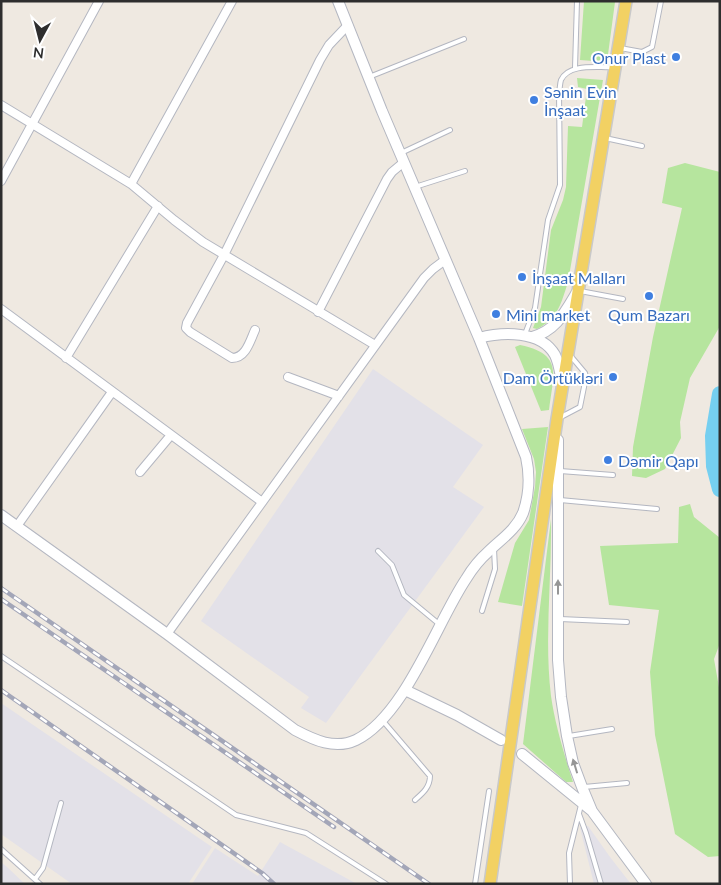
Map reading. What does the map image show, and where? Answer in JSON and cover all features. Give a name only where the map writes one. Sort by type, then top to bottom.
[{"type":"main road","points":[[1,515],[167,634],[295,730],[313,740],[328,744],[356,740],[382,719],[404,690],[465,580],[486,554],[512,530],[522,514],[528,489],[529,470],[526,458],[479,338],[368,77],[338,1]]},
{"type":"main road","points":[[490,884],[557,419],[626,1]]},
{"type":"main road","points":[[479,338],[498,334],[528,336],[542,334],[561,319],[578,291]]},
{"type":"main road","points":[[528,336],[543,342],[555,355],[559,366],[562,387]]},
{"type":"main road","points":[[557,419],[558,618],[561,697],[567,736],[582,787],[592,811],[646,884]]},
{"type":"main road","points":[[404,690],[458,715],[501,740]]},
{"type":"main road","points":[[522,754],[592,811]]},
{"type":"street","points":[[1,181],[99,1]]},
{"type":"street","points":[[130,184],[232,1]]},
{"type":"street","points":[[255,330],[243,355],[239,358],[232,358],[186,328],[320,60],[329,45],[348,25]]},
{"type":"street","points":[[1,105],[130,184],[189,232],[224,255],[375,345]]},
{"type":"street","points":[[318,312],[386,179],[403,157]]},
{"type":"street","points":[[66,358],[158,206]]},
{"type":"street","points":[[167,634],[424,278],[432,269],[445,260]]},
{"type":"street","points":[[1,309],[262,502]]},
{"type":"street","points":[[288,377],[339,396]]},
{"type":"street","points":[[18,526],[112,392]]},
{"type":"street","points":[[140,472],[171,435]]},
{"type":"lane","points":[[575,68],[577,1]]},
{"type":"lane","points":[[618,48],[642,52],[652,47],[661,1]]},
{"type":"lane","points":[[368,77],[464,39]]},
{"type":"lane","points":[[528,336],[535,308],[548,220],[560,185],[559,92],[561,80],[566,73],[575,68],[615,67]]},
{"type":"lane","points":[[403,157],[450,130]]},
{"type":"lane","points":[[603,138],[642,146]]},
{"type":"lane","points":[[415,187],[465,171]]},
{"type":"lane","points":[[578,291],[622,298]]},
{"type":"lane","points":[[557,419],[580,407],[586,377],[585,373],[568,352]]},
{"type":"lane","points":[[558,471],[612,475]]},
{"type":"lane","points":[[558,500],[657,509]]},
{"type":"lane","points":[[482,610],[495,569],[494,547]]},
{"type":"lane","points":[[378,551],[392,565],[404,595],[441,625]]},
{"type":"lane","points":[[558,618],[627,622]]},
{"type":"lane","points":[[1,656],[236,815],[306,833],[386,884]]},
{"type":"lane","points":[[382,719],[430,776],[430,783],[426,790],[415,800]]},
{"type":"lane","points":[[567,736],[612,729]]},
{"type":"lane","points":[[582,787],[627,783]]},
{"type":"lane","points":[[475,884],[489,791]]},
{"type":"lane","points":[[35,879],[43,868],[61,803]]},
{"type":"lane","points":[[570,884],[569,853],[582,803]]},
{"type":"lane","points":[[579,814],[601,884]]},
{"type":"lane","points":[[1,849],[40,884]]},
{"type":"shaded area","points":[[373,369],[483,445],[453,487],[484,507],[326,723],[301,708],[309,697],[201,621]]},
{"type":"shaded area","points":[[1,703],[212,847],[188,884],[72,884],[1,834]]},
{"type":"shaded area","points":[[588,826],[631,884],[594,884],[580,828]]},
{"type":"shaded area","points":[[280,842],[357,884],[192,884],[215,848],[258,876]]},
{"type":"shaded area","points":[[1,862],[7,867],[25,884],[1,884]]},
{"type":"green space","points":[[584,1],[615,2],[607,62],[580,60]]},
{"type":"green space","points":[[577,78],[603,80],[568,282],[558,310],[550,320],[537,329],[533,328],[541,307],[551,230],[566,187],[568,126],[582,127],[587,89],[578,87]]},
{"type":"green space","points":[[685,163],[720,172],[720,326],[690,378],[680,422],[681,438],[665,469],[646,478],[632,476],[633,447],[653,337],[682,208],[662,203],[668,168]]},
{"type":"green space","points":[[520,345],[544,354],[550,360],[553,376],[549,410],[541,411],[515,347]]},
{"type":"green space","points":[[548,427],[522,606],[498,602],[515,543],[529,520],[535,487],[536,472],[534,459],[522,429]]},
{"type":"green space","points":[[690,504],[694,517],[720,538],[720,643],[714,659],[720,693],[720,856],[708,857],[675,834],[655,735],[650,672],[659,610],[609,605],[600,546],[678,543],[679,507]]},
{"type":"green space","points":[[551,519],[548,630],[549,674],[555,718],[573,782],[566,782],[523,744]]},
{"type":"waterway","points":[[720,394],[713,436],[714,466],[720,489]]},
{"type":"railway","points":[[1,588],[429,884]]},
{"type":"railway","points":[[1,599],[334,827]]},
{"type":"railway","points":[[1,690],[262,873],[274,884]]},
{"type":"place","name":"Onur Plast","points":[[676,57]]},
{"type":"place","name":"Sənin Evin İnşaat","points":[[534,100]]},
{"type":"place","name":"İnşaat Malları","points":[[522,277]]},
{"type":"place","name":"Qum Bazarı","points":[[649,296]]},
{"type":"place","name":"Mini market","points":[[496,314]]},
{"type":"place","name":"Dam Örtükləri","points":[[613,377]]},
{"type":"place","name":"Dəmir Qapı","points":[[608,460]]}]
